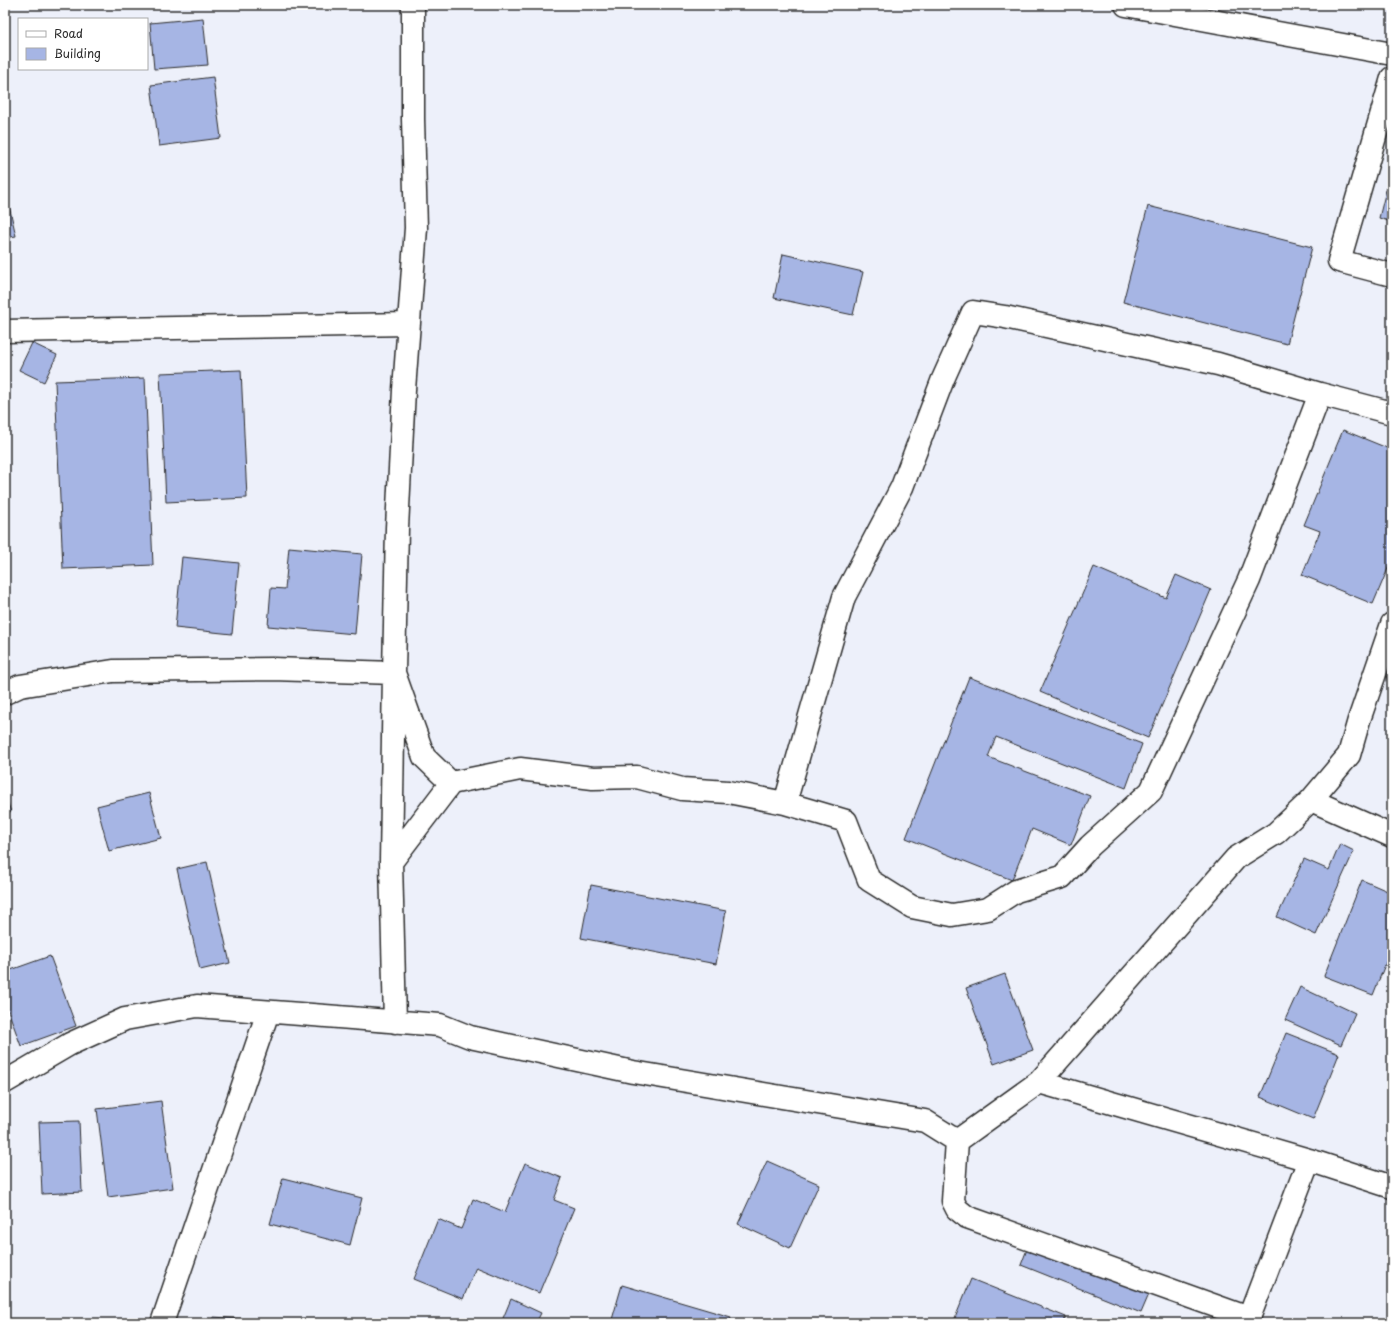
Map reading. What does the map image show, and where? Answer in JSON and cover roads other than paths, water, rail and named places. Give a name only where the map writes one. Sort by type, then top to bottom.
[{"type":"street","points":[[395,1022],[391,862],[394,673],[398,520],[416,228],[413,119],[413,5]]},
{"type":"street","points":[[1126,5],[1392,54]]},
{"type":"street","points":[[1392,78],[1340,261],[1392,275]]},
{"type":"street","points":[[785,803],[844,597],[902,487],[943,379],[973,312],[1005,317],[1218,364],[1320,394],[1392,413]]},
{"type":"street","points":[[5,331],[409,324]]},
{"type":"street","points":[[391,862],[451,783],[520,769],[593,778],[637,777],[682,789],[728,792],[785,803],[846,821],[869,880],[912,907],[952,915],[988,909],[1016,891],[1062,877],[1090,846],[1150,791],[1249,580],[1320,394]]},
{"type":"street","points":[[1309,1160],[1248,1320],[967,1217],[957,1209],[953,1201],[958,1141],[1039,1082],[1236,858],[1276,833],[1311,800],[1349,755],[1359,720],[1392,624]]},
{"type":"street","points":[[5,693],[20,686],[113,671],[273,669],[394,673]]},
{"type":"street","points":[[394,673],[424,757],[451,783]]},
{"type":"street","points":[[1311,800],[1392,836]]},
{"type":"street","points":[[5,1082],[70,1044],[125,1019],[197,1006],[440,1025],[470,1037],[633,1072],[925,1121],[958,1141]]},
{"type":"street","points":[[162,1323],[268,1012]]},
{"type":"street","points":[[1039,1082],[1309,1160],[1392,1187]]}]
